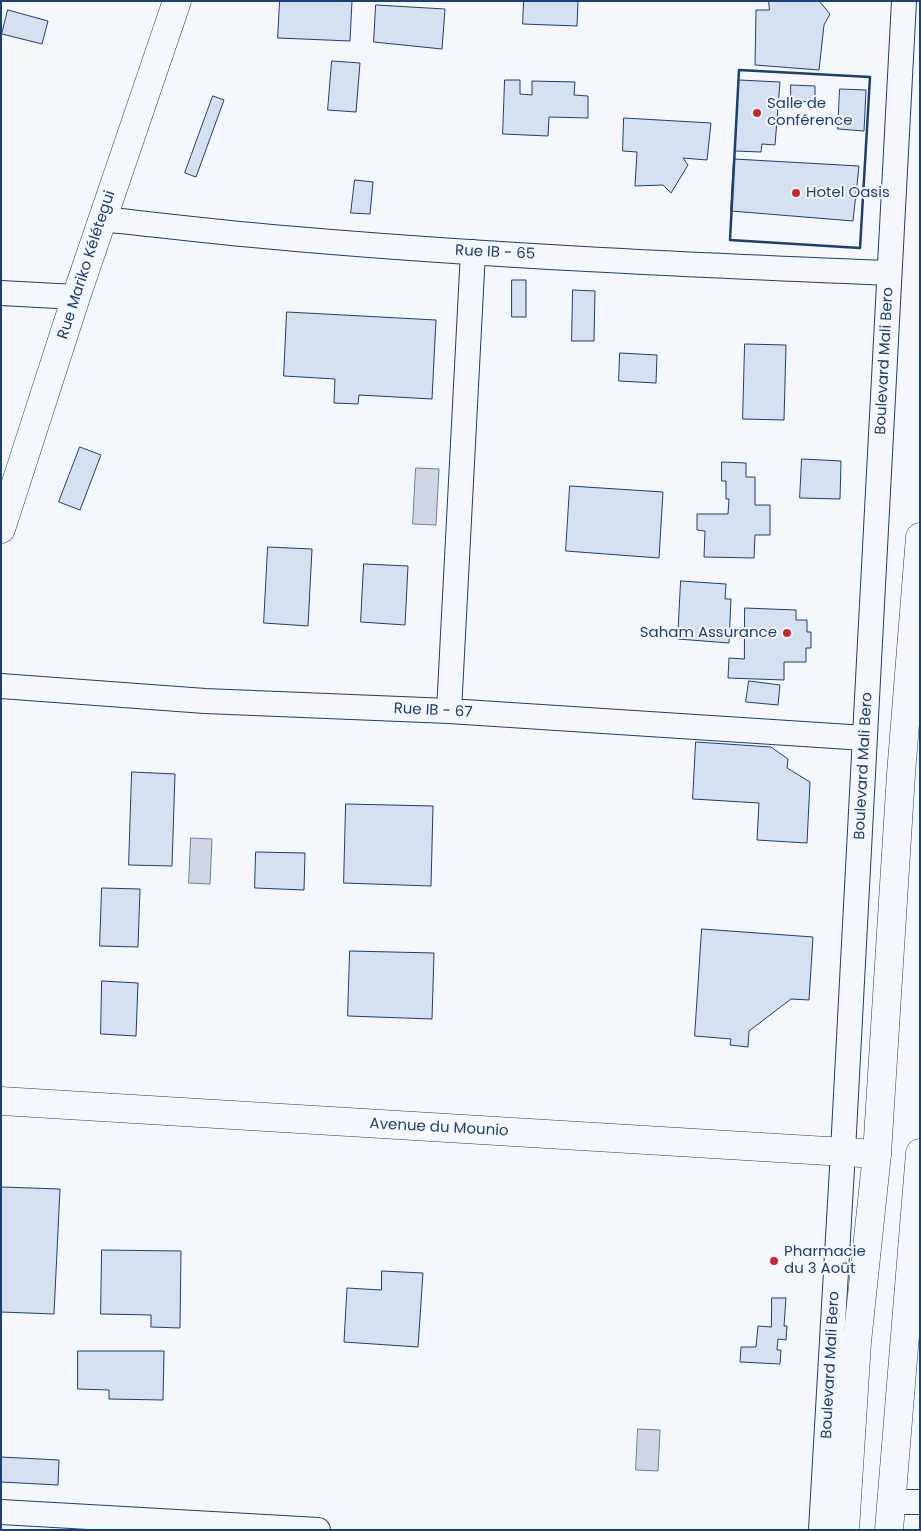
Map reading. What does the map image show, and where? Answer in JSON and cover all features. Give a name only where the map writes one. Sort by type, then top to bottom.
[{"type":"street","name":"Rue Mariko Kélétegui","points":[[1,529],[102,219],[176,1]]},
{"type":"street","name":"Boulevard Mali Bero","points":[[820,1530],[844,1151],[904,1]]},
{"type":"street","name":"Rue IB - 65","points":[[102,219],[294,239],[473,252],[717,266],[890,272]]},
{"type":"street","points":[[449,711],[473,252]]},
{"type":"street","points":[[1,293],[76,298]]},
{"type":"street","name":"Boulevard Mali Bero","points":[[846,1530],[857,1342],[877,1154],[901,774],[920,537]]},
{"type":"street","name":"Rue IB - 67","points":[[1,686],[205,701],[449,711],[865,738]]},
{"type":"street","name":"Avenue du Mounio","points":[[1,1101],[877,1154]]},
{"type":"street","points":[[889,1530],[920,1153]]},
{"type":"street","points":[[891,1502],[920,1502]]},
{"type":"street","points":[[1,1512],[318,1530]]},
{"type":"shaded area","points":[[416,468],[439,469],[436,525],[413,524]]},
{"type":"shaded area","points":[[191,838],[212,839],[210,884],[189,883]]},
{"type":"shaded area","points":[[638,1429],[660,1430],[658,1471],[636,1470]]},
{"type":"building","points":[[280,1],[352,1],[350,41],[278,38]]},
{"type":"building","points":[[524,1],[578,1],[577,26],[523,24]]},
{"type":"building","points":[[769,1],[819,1],[830,14],[824,25],[819,70],[755,65],[756,10],[769,10]]},
{"type":"building","points":[[376,5],[445,9],[442,49],[374,42]]},
{"type":"building","points":[[8,10],[48,21],[42,44],[2,34]]},
{"type":"building","points":[[332,61],[360,63],[356,112],[328,110]]},
{"type":"building","points":[[505,80],[520,80],[520,94],[532,95],[532,81],[575,82],[574,95],[588,96],[588,118],[549,117],[548,136],[503,134]]},
{"type":"building","name":"Salle de conférence","points":[[739,80],[780,82],[775,145],[762,144],[761,152],[735,151]]},
{"type":"building","points":[[791,85],[815,86],[815,102],[791,101]]},
{"type":"building","points":[[840,89],[866,90],[864,131],[838,129]]},
{"type":"building","points":[[213,96],[224,100],[196,177],[185,173]]},
{"type":"building","points":[[624,118],[711,123],[707,160],[683,158],[688,165],[671,193],[663,185],[635,186],[637,152],[623,151]]},
{"type":"building","points":[[734,159],[859,166],[853,221],[731,211]]},
{"type":"building","points":[[355,180],[373,182],[370,214],[351,213]]},
{"type":"building","points":[[512,280],[526,280],[526,317],[512,317]]},
{"type":"building","points":[[573,290],[595,291],[594,341],[572,341]]},
{"type":"building","points":[[287,312],[436,320],[432,399],[359,395],[358,404],[334,403],[335,379],[284,376]]},
{"type":"building","points":[[745,344],[786,345],[784,420],[743,419]]},
{"type":"building","points":[[620,353],[657,355],[656,383],[619,381]]},
{"type":"building","points":[[80,447],[101,455],[80,510],[59,502]]},
{"type":"building","points":[[802,459],[841,461],[840,499],[800,498]]},
{"type":"building","points":[[722,462],[746,463],[746,477],[755,477],[755,505],[770,505],[770,535],[755,535],[754,558],[704,557],[705,531],[697,530],[697,514],[728,514],[729,499],[726,499],[726,481],[722,481]]},
{"type":"building","points":[[570,486],[663,492],[659,558],[566,551]]},
{"type":"building","points":[[268,547],[312,549],[308,626],[264,623]]},
{"type":"building","points":[[364,564],[408,566],[405,625],[361,622]]},
{"type":"building","points":[[681,581],[726,584],[725,599],[731,599],[729,643],[678,639]]},
{"type":"building","points":[[745,608],[796,610],[796,620],[807,620],[807,632],[811,632],[811,648],[806,648],[806,662],[784,662],[784,680],[728,678],[729,658],[744,659]]},
{"type":"building","points":[[749,681],[780,685],[778,705],[746,702]]},
{"type":"building","points":[[696,742],[771,747],[788,759],[787,768],[810,782],[807,843],[757,840],[759,803],[693,799]]},
{"type":"building","points":[[132,772],[175,774],[172,866],[129,865]]},
{"type":"building","points":[[346,804],[433,806],[431,886],[344,883]]},
{"type":"building","points":[[256,852],[305,853],[304,890],[255,888]]},
{"type":"building","points":[[102,888],[140,889],[138,947],[100,946]]},
{"type":"building","points":[[702,929],[813,937],[809,1000],[791,999],[749,1031],[748,1047],[730,1045],[731,1039],[695,1036]]},
{"type":"building","points":[[350,951],[434,953],[432,1019],[348,1016]]},
{"type":"building","points":[[102,981],[138,983],[136,1036],[101,1034]]},
{"type":"building","points":[[1,1187],[60,1189],[54,1314],[1,1312]]},
{"type":"building","points":[[102,1250],[181,1251],[180,1328],[151,1327],[151,1315],[101,1314]]},
{"type":"building","points":[[382,1271],[423,1273],[418,1347],[344,1342],[347,1288],[381,1290]]},
{"type":"building","points":[[772,1298],[786,1298],[784,1326],[787,1326],[786,1340],[778,1339],[777,1350],[781,1350],[780,1364],[740,1362],[741,1347],[756,1347],[758,1326],[771,1327]]},
{"type":"building","points":[[78,1351],[164,1351],[163,1400],[109,1399],[109,1390],[78,1389]]},
{"type":"building","points":[[1,1457],[59,1460],[58,1485],[1,1482]]},
{"type":"wall","points":[[739,70],[870,77],[860,248],[730,240],[739,70]]},
{"type":"place","name":"Salle de conférence","points":[[757,113]]},
{"type":"place","name":"Hotel Oasis","points":[[796,193]]},
{"type":"place","name":"Saham Assurance","points":[[787,633]]},
{"type":"place","name":"Pharmacie du 3 Août","points":[[774,1261]]}]
